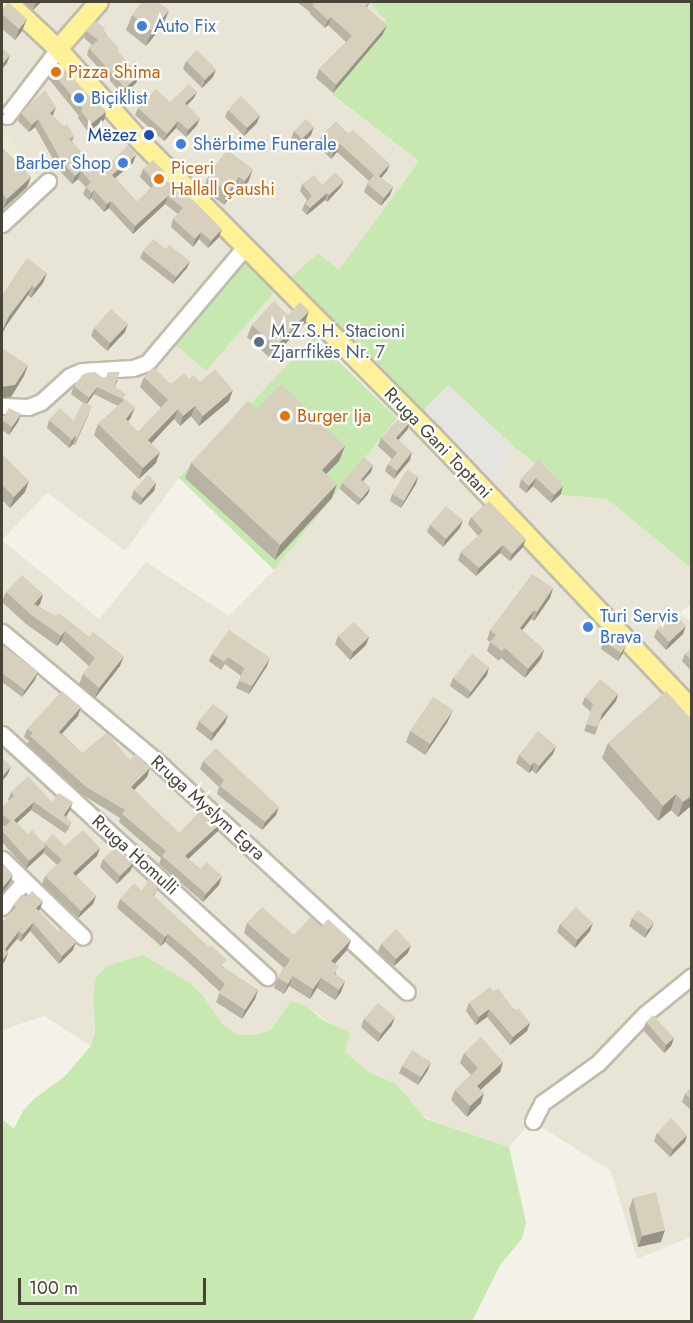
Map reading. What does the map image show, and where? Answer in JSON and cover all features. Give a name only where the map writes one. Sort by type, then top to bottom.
[{"type":"main road","name":"Rruga Gani Toptani","points":[[8,2],[58,49],[142,143],[433,436],[692,709]]},
{"type":"main road","points":[[58,49],[99,2]]},
{"type":"street","points":[[7,116],[58,49]]},
{"type":"street","points":[[2,224],[48,181]]},
{"type":"street","points":[[2,406],[28,407],[41,402],[70,376],[82,371],[133,368],[147,363],[245,247]]},
{"type":"street","name":"Rruga Myslym Egra","points":[[2,632],[162,766],[407,992]]},
{"type":"street","name":"Rruga Homulli","points":[[2,734],[267,977]]},
{"type":"street","points":[[2,859],[83,937]]},
{"type":"street","points":[[2,907],[24,882]]},
{"type":"street","points":[[533,1121],[542,1103],[598,1063],[645,1014],[692,976]]},
{"type":"shaded area","points":[[2,2],[369,2],[387,21],[332,96],[419,161],[339,271],[318,319],[314,337],[179,478],[125,551],[47,493],[2,540]]},
{"type":"shaded area","points":[[2,133],[39,179],[2,215]]},
{"type":"shaded area","points":[[448,385],[514,447],[490,490],[418,416]]},
{"type":"shaded area","points":[[397,418],[433,436],[490,490],[514,447],[531,460],[562,495],[607,499],[691,568],[691,604],[680,613],[692,624],[691,1237],[637,1259],[611,1171],[532,1121],[509,1147],[430,1120],[417,1110],[395,1083],[370,1073],[345,1052],[334,1026],[307,1007],[291,1001],[271,1030],[255,1035],[238,1035],[222,1024],[202,994],[188,982],[143,956],[93,994],[96,1014],[91,1046],[44,1016],[2,1030],[2,540],[99,619],[146,562],[229,616],[274,570]]},
{"type":"green space","points":[[369,2],[691,2],[691,568],[607,499],[562,495],[531,460],[449,386],[418,416],[288,280],[318,253],[339,270],[419,161],[332,95],[386,21]]},
{"type":"green space","points":[[244,259],[276,290],[206,371],[175,344]]},
{"type":"green space","points":[[314,337],[397,418],[274,570],[179,478]]},
{"type":"green space","points":[[143,955],[188,982],[202,994],[222,1024],[238,1035],[255,1035],[271,1030],[291,1001],[307,1007],[323,1020],[350,1033],[345,1052],[370,1073],[395,1083],[426,1119],[509,1147],[526,1222],[522,1239],[500,1265],[472,1321],[2,1321],[2,1119],[14,1129],[23,1111],[34,1099],[64,1077],[91,1046],[95,1028],[93,994],[96,977],[109,965]]},
{"type":"building","points":[[8,2],[27,19],[19,29],[2,14]]},
{"type":"building","points":[[142,2],[158,2],[169,10],[152,31],[132,15]]},
{"type":"building","points":[[311,2],[369,2],[365,6],[387,25],[336,85],[319,69],[352,36],[331,17],[328,20]]},
{"type":"building","points":[[95,21],[105,28],[103,31],[119,48],[117,51],[139,76],[125,88],[89,48],[98,40],[86,31]]},
{"type":"building","points":[[2,48],[10,55],[2,64]]},
{"type":"building","points":[[197,50],[216,69],[205,80],[186,61]]},
{"type":"building","points":[[58,62],[106,112],[91,124],[81,111],[83,109],[51,71]]},
{"type":"building","points":[[189,84],[197,92],[185,103],[200,118],[188,130],[178,121],[167,134],[138,108],[156,89],[170,102]]},
{"type":"building","points":[[45,90],[56,107],[50,113],[63,126],[67,124],[74,136],[69,139],[100,173],[128,145],[136,155],[112,175],[137,202],[162,177],[185,198],[187,195],[222,229],[211,241],[201,232],[195,239],[173,219],[183,208],[168,196],[135,226],[111,201],[107,204],[94,190],[92,193],[86,187],[91,182],[81,171],[75,176],[62,162],[38,119],[32,125],[21,113]]},
{"type":"building","points":[[241,96],[260,115],[247,128],[228,110]]},
{"type":"building","points":[[306,119],[314,127],[302,139],[294,131]]},
{"type":"building","points":[[336,122],[348,134],[353,130],[390,164],[379,176],[393,187],[384,198],[367,184],[374,175],[340,144],[334,151],[320,138]]},
{"type":"building","points":[[2,148],[31,177],[7,199],[2,193]]},
{"type":"building","points":[[227,150],[253,169],[245,181],[239,177],[228,193],[208,177]]},
{"type":"building","points":[[153,160],[165,172],[155,182],[143,169]]},
{"type":"building","points":[[335,172],[344,181],[310,208],[305,203],[312,196],[302,184],[314,175],[322,185]]},
{"type":"building","points":[[153,239],[166,249],[169,245],[190,261],[176,277],[143,251]]},
{"type":"building","points":[[27,258],[47,273],[35,288],[32,286],[9,316],[2,331],[2,295]]},
{"type":"building","points":[[274,301],[288,315],[300,302],[309,311],[275,347],[252,325]]},
{"type":"building","points":[[111,309],[128,324],[110,343],[94,328]]},
{"type":"building","points":[[2,348],[28,365],[15,385],[2,387]]},
{"type":"building","points":[[153,367],[171,384],[184,373],[189,379],[194,375],[200,382],[215,369],[233,390],[203,416],[195,406],[183,416],[178,409],[148,440],[160,452],[143,468],[98,424],[125,399],[135,407],[126,419],[138,432],[168,400],[144,377]]},
{"type":"building","points":[[95,372],[105,379],[108,372],[120,372],[114,386],[126,394],[123,399],[97,387],[89,398],[74,386],[82,375]]},
{"type":"building","points":[[281,384],[345,446],[322,470],[337,484],[280,545],[191,463],[248,401],[256,409]]},
{"type":"building","points":[[83,402],[92,406],[77,438],[75,436],[72,440],[49,420],[60,408],[74,421]]},
{"type":"building","points":[[9,408],[21,414],[12,427],[2,420]]},
{"type":"building","points":[[402,415],[410,422],[396,438],[412,452],[397,471],[388,464],[397,453],[381,438]]},
{"type":"building","points":[[2,454],[29,481],[14,497],[2,485]]},
{"type":"building","points":[[364,457],[373,465],[361,480],[370,488],[361,499],[342,483]]},
{"type":"building","points":[[539,460],[563,486],[554,495],[536,478],[529,486],[521,479]]},
{"type":"building","points":[[407,470],[418,476],[404,501],[392,494]]},
{"type":"building","points":[[148,475],[156,483],[143,498],[134,490]]},
{"type":"building","points":[[489,501],[526,539],[512,554],[503,545],[479,568],[461,552],[483,531],[471,517]]},
{"type":"building","points":[[446,506],[463,520],[446,539],[430,525]]},
{"type":"building","points":[[532,574],[553,588],[537,612],[534,610],[520,628],[544,650],[528,669],[505,648],[502,651],[490,642],[496,635],[490,630]]},
{"type":"building","points":[[22,575],[43,594],[34,604],[56,616],[59,613],[89,637],[93,632],[124,656],[99,688],[83,674],[95,658],[65,631],[61,636],[30,614],[6,592]]},
{"type":"building","points":[[674,614],[686,626],[669,642],[657,629]]},
{"type":"building","points":[[354,622],[369,637],[353,652],[338,636]]},
{"type":"building","points":[[229,630],[270,658],[252,686],[239,681],[244,668],[228,657],[224,662],[212,654]]},
{"type":"building","points":[[611,631],[626,645],[621,653],[604,641]]},
{"type":"building","points":[[2,645],[38,672],[25,690],[2,673]]},
{"type":"building","points":[[692,648],[692,661],[685,654]]},
{"type":"building","points":[[472,654],[489,667],[471,692],[453,678]]},
{"type":"building","points":[[600,679],[618,694],[602,714],[597,727],[586,724],[593,704],[585,697]]},
{"type":"building","points":[[62,691],[81,707],[59,732],[82,753],[107,733],[130,760],[136,754],[150,768],[131,787],[179,833],[204,807],[221,823],[185,856],[200,869],[207,862],[222,876],[206,894],[162,856],[166,851],[122,814],[125,810],[86,787],[30,736],[33,733],[27,729]]},
{"type":"building","points":[[666,691],[692,720],[692,795],[683,802],[676,794],[663,806],[608,743]]},
{"type":"building","points":[[433,697],[453,710],[430,744],[410,731]]},
{"type":"building","points":[[213,704],[228,715],[213,733],[199,721]]},
{"type":"building","points":[[538,731],[556,746],[539,766],[534,762],[531,766],[519,755]]},
{"type":"building","points":[[216,748],[279,807],[265,822],[220,786],[224,780],[203,761]]},
{"type":"building","points":[[2,758],[11,766],[2,777]]},
{"type":"building","points":[[28,776],[52,802],[59,793],[73,802],[64,815],[71,823],[68,826],[34,802],[14,820],[28,835],[32,830],[46,846],[29,861],[2,831],[10,821],[2,814],[2,807],[14,796],[11,792]]},
{"type":"building","points":[[83,830],[100,848],[73,873],[96,896],[81,911],[45,876],[62,860],[44,843],[53,834],[65,846]]},
{"type":"building","points":[[118,845],[134,862],[120,876],[103,859]]},
{"type":"building","points":[[2,862],[13,875],[2,888]]},
{"type":"building","points":[[152,873],[161,881],[153,895],[209,947],[211,945],[227,960],[221,966],[258,990],[245,1010],[219,993],[225,984],[192,954],[168,934],[165,937],[120,899],[134,883],[142,891]]},
{"type":"building","points":[[32,891],[43,901],[36,908],[58,931],[62,928],[76,942],[62,956],[33,923],[23,934],[19,931],[5,949],[8,953],[2,960],[2,922],[16,907],[13,905],[22,894],[26,898]]},
{"type":"building","points":[[262,907],[294,935],[311,917],[321,927],[328,919],[351,940],[331,961],[339,966],[334,974],[345,981],[339,990],[321,978],[313,989],[293,976],[288,984],[278,978],[290,960],[247,923]]},
{"type":"building","points":[[576,907],[593,923],[577,940],[560,924]]},
{"type":"building","points":[[638,910],[654,922],[648,930],[632,918]]},
{"type":"building","points":[[396,929],[411,945],[396,959],[381,944]]},
{"type":"building","points":[[490,987],[493,991],[498,988],[515,1011],[518,1008],[530,1023],[513,1037],[489,1009],[479,1017],[469,1003]]},
{"type":"building","points":[[378,1003],[395,1017],[381,1034],[364,1019]]},
{"type":"building","points":[[653,1015],[674,1038],[666,1045],[646,1022]]},
{"type":"building","points":[[481,1037],[503,1062],[477,1086],[484,1093],[470,1106],[455,1090],[478,1068],[464,1053]]},
{"type":"building","points":[[412,1050],[431,1062],[421,1077],[402,1066]]},
{"type":"building","points":[[692,1087],[692,1100],[685,1094]]},
{"type":"building","points":[[671,1118],[687,1135],[673,1149],[657,1133]]},
{"type":"building","points":[[656,1192],[665,1230],[642,1236],[633,1198]]},
{"type":"place","name":"Auto Fix","points":[[142,26]]},
{"type":"place","name":"Pizza Shima","points":[[56,72]]},
{"type":"place","name":"Biçiklist","points":[[79,98]]},
{"type":"place","name":"Mëzez","points":[[149,135]]},
{"type":"place","name":"Shërbime Funerale","points":[[181,144]]},
{"type":"place","name":"Barber Shop","points":[[123,163]]},
{"type":"place","name":"Piceri Hallall Çaushi","points":[[159,179]]},
{"type":"place","name":"M.Z.S.H. Stacioni Zjarrfikës Nr. 7","points":[[259,342]]},
{"type":"place","name":"Burger Ija","points":[[285,416]]},
{"type":"place","name":"Turi Servis Brava","points":[[588,627]]}]
